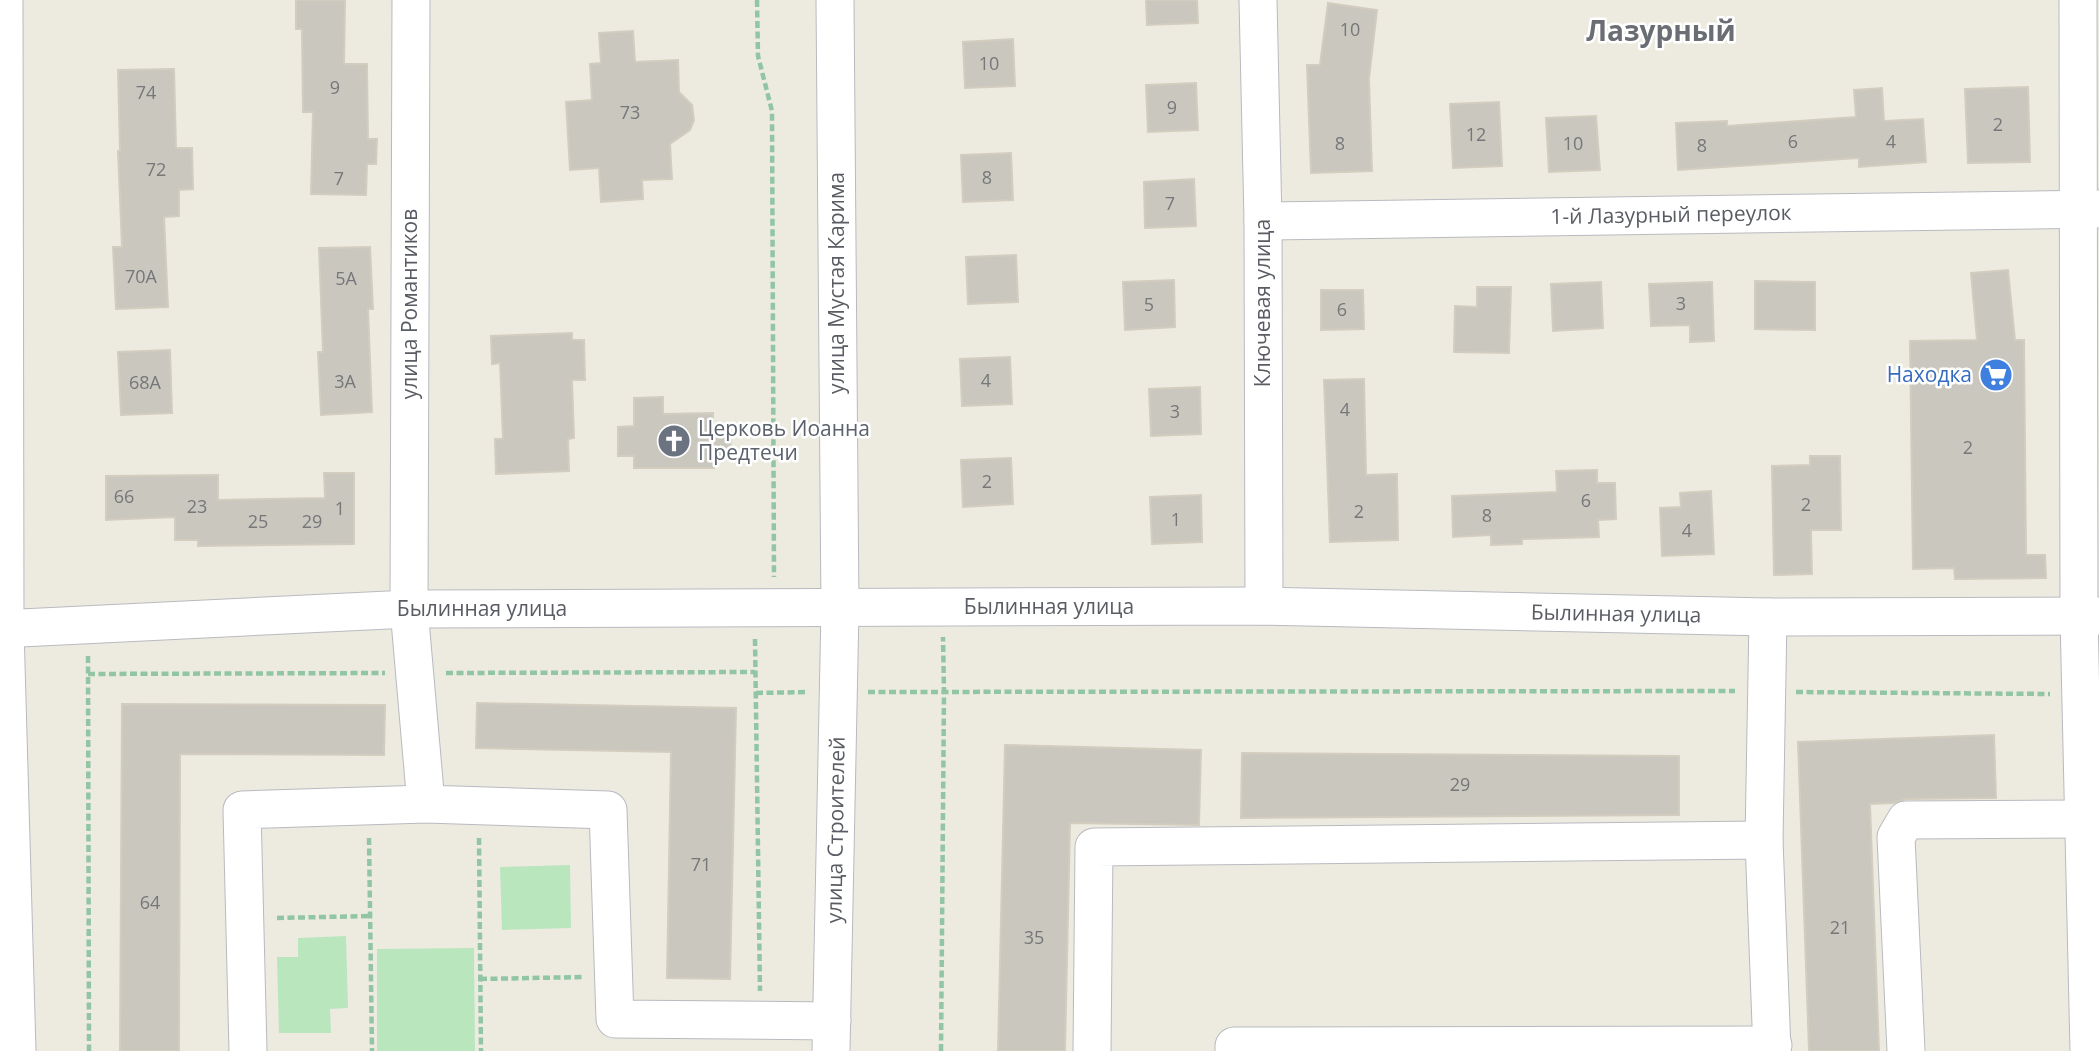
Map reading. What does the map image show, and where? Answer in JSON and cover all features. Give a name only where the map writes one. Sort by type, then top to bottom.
[{"type":"street","points":[[4,0],[3,629],[17,1051]]},
{"type":"street","name":"улица Романтиков","points":[[411,0],[409,609],[426,804]]},
{"type":"street","name":"улица Мустая Карима","points":[[835,0],[840,609]]},
{"type":"street","name":"Ключевая улица","points":[[1258,0],[1263,221],[1264,606]]},
{"type":"street","points":[[2078,0],[2089,209],[2089,617],[2080,695],[2089,1051]]},
{"type":"street","name":"1-й Лазурный переулок","points":[[1263,221],[2089,209]]},
{"type":"street","name":"Былинная улица","points":[[3,629],[409,609],[1264,606],[1769,617],[2089,617]]},
{"type":"street","name":"улица Строителей","points":[[831,1036],[840,609]]},
{"type":"street","points":[[1234,1051],[1234,1045],[1772,1048],[1764,840],[1769,617]]},
{"type":"street","points":[[248,1051],[242,810],[426,804],[608,810],[615,1035],[760,1020],[831,1036]]},
{"type":"street","points":[[1906,1051],[1896,837],[1906,820],[2083,818]]},
{"type":"street","points":[[1092,1051],[1094,847],[1764,840]]},
{"type":"path","points":[[757,0],[758,56],[772,111],[774,580],[754,608],[760,1020]]},
{"type":"path","points":[[941,1051],[944,692],[942,608]]},
{"type":"path","points":[[88,625],[89,1051]]},
{"type":"path","points":[[755,693],[1767,691],[2080,695]]},
{"type":"path","points":[[369,806],[372,1051]]},
{"type":"path","points":[[478,806],[481,1051]]},
{"type":"path","points":[[244,919],[370,916]]},
{"type":"path","points":[[480,979],[614,977]]},
{"type":"green space","points":[[570,865],[571,928],[502,930],[500,867]]},
{"type":"green space","points":[[346,936],[348,1008],[330,1009],[331,1033],[279,1033],[277,957],[298,957],[298,938]]},
{"type":"green space","points":[[474,948],[475,1051],[377,1051],[377,949]]},
{"type":"building","points":[[296,0],[345,0],[344,64],[367,64],[368,139],[377,139],[376,164],[367,164],[366,195],[311,194],[313,112],[303,112],[302,29],[296,29]]},
{"type":"building","points":[[1146,0],[1197,0],[1198,23],[1147,25]]},
{"type":"building","points":[[1328,3],[1377,10],[1369,79],[1372,171],[1311,173],[1307,65],[1320,65]]},
{"type":"building","points":[[633,31],[635,62],[678,60],[679,92],[692,105],[694,120],[690,130],[670,144],[672,179],[642,180],[643,199],[601,202],[599,168],[570,170],[566,102],[592,100],[590,64],[601,63],[599,33]]},
{"type":"building","points":[[1013,39],[1015,86],[965,88],[963,42]]},
{"type":"building","points":[[174,69],[176,148],[192,148],[193,189],[179,190],[179,216],[164,217],[168,307],[116,309],[113,247],[122,247],[118,70]]},
{"type":"building","points":[[1196,83],[1198,130],[1148,132],[1146,85]]},
{"type":"building","points":[[2028,87],[2030,162],[1968,163],[1965,89]]},
{"type":"building","points":[[1882,88],[1884,121],[1923,119],[1926,162],[1859,167],[1859,158],[1678,170],[1676,123],[1727,121],[1727,126],[1856,117],[1854,90]]},
{"type":"building","points":[[1499,102],[1502,166],[1453,168],[1450,104]]},
{"type":"building","points":[[1596,116],[1600,170],[1549,172],[1546,118]]},
{"type":"building","points":[[1011,153],[1013,200],[963,202],[961,155]]},
{"type":"building","points":[[1194,179],[1196,226],[1145,228],[1144,182]]},
{"type":"building","points":[[370,247],[373,309],[368,309],[372,412],[321,415],[318,352],[323,352],[319,248]]},
{"type":"building","points":[[1016,255],[1018,302],[968,304],[966,257]]},
{"type":"building","points":[[2008,270],[2015,340],[2024,340],[2026,555],[2045,555],[2046,578],[1955,579],[1954,568],[1913,569],[1910,341],[1977,340],[1971,273]]},
{"type":"building","points":[[1174,280],[1175,327],[1125,330],[1123,282]]},
{"type":"building","points":[[1755,281],[1815,282],[1815,330],[1755,329]]},
{"type":"building","points":[[1601,282],[1603,328],[1553,331],[1551,284]]},
{"type":"building","points":[[1712,282],[1714,341],[1690,342],[1690,325],[1651,326],[1649,284]]},
{"type":"building","points":[[1477,287],[1511,287],[1509,353],[1454,352],[1455,306],[1477,307]]},
{"type":"building","points":[[1321,290],[1363,290],[1364,329],[1321,330]]},
{"type":"building","points":[[572,333],[572,340],[584,340],[585,380],[572,380],[574,438],[568,439],[569,471],[496,474],[495,439],[503,439],[500,363],[492,364],[491,336]]},
{"type":"building","points":[[170,350],[172,413],[121,415],[118,352]]},
{"type":"building","points":[[1010,357],[1012,404],[962,406],[960,359]]},
{"type":"building","points":[[1364,379],[1366,475],[1397,474],[1398,540],[1330,542],[1324,380]]},
{"type":"building","points":[[1200,387],[1201,434],[1151,436],[1149,389]]},
{"type":"building","name":"Церковь Иоанна Предтечи","points":[[663,397],[663,414],[713,413],[713,426],[730,426],[731,455],[714,455],[714,468],[634,468],[634,456],[618,456],[618,427],[634,426],[634,398]]},
{"type":"building","points":[[1810,456],[1840,456],[1841,530],[1811,530],[1812,574],[1774,575],[1772,466],[1810,465]]},
{"type":"building","points":[[1011,458],[1013,504],[963,507],[961,460]]},
{"type":"building","points":[[1597,470],[1597,483],[1615,483],[1616,519],[1598,520],[1599,537],[1522,539],[1522,544],[1491,545],[1491,535],[1453,537],[1452,496],[1557,492],[1556,471]]},
{"type":"building","points":[[324,473],[354,473],[354,544],[198,546],[198,540],[175,540],[175,517],[106,520],[106,476],[218,475],[218,500],[325,498]]},
{"type":"building","points":[[1711,491],[1714,554],[1662,556],[1660,508],[1681,507],[1680,493]]},
{"type":"building","points":[[1201,495],[1202,542],[1152,544],[1150,497]]},
{"type":"building","points":[[477,703],[736,708],[730,979],[667,978],[671,752],[476,748]]},
{"type":"building","points":[[122,704],[385,705],[384,755],[180,754],[179,1051],[120,1051]]},
{"type":"building","points":[[1994,735],[1996,798],[1906,799],[1894,803],[1870,804],[1879,1051],[1809,1051],[1798,742]]},
{"type":"building","points":[[1005,745],[1201,750],[1199,825],[1070,823],[1065,1051],[998,1051]]},
{"type":"building","points":[[1242,753],[1679,756],[1679,815],[1241,818]]},
{"type":"place","name":"Находка","points":[[1996,375]]},
{"type":"place","name":"Церковь Иоанна Предтечи","points":[[674,441]]},
{"type":"district","name":"Лазурный","points":[[1661,31]]}]
